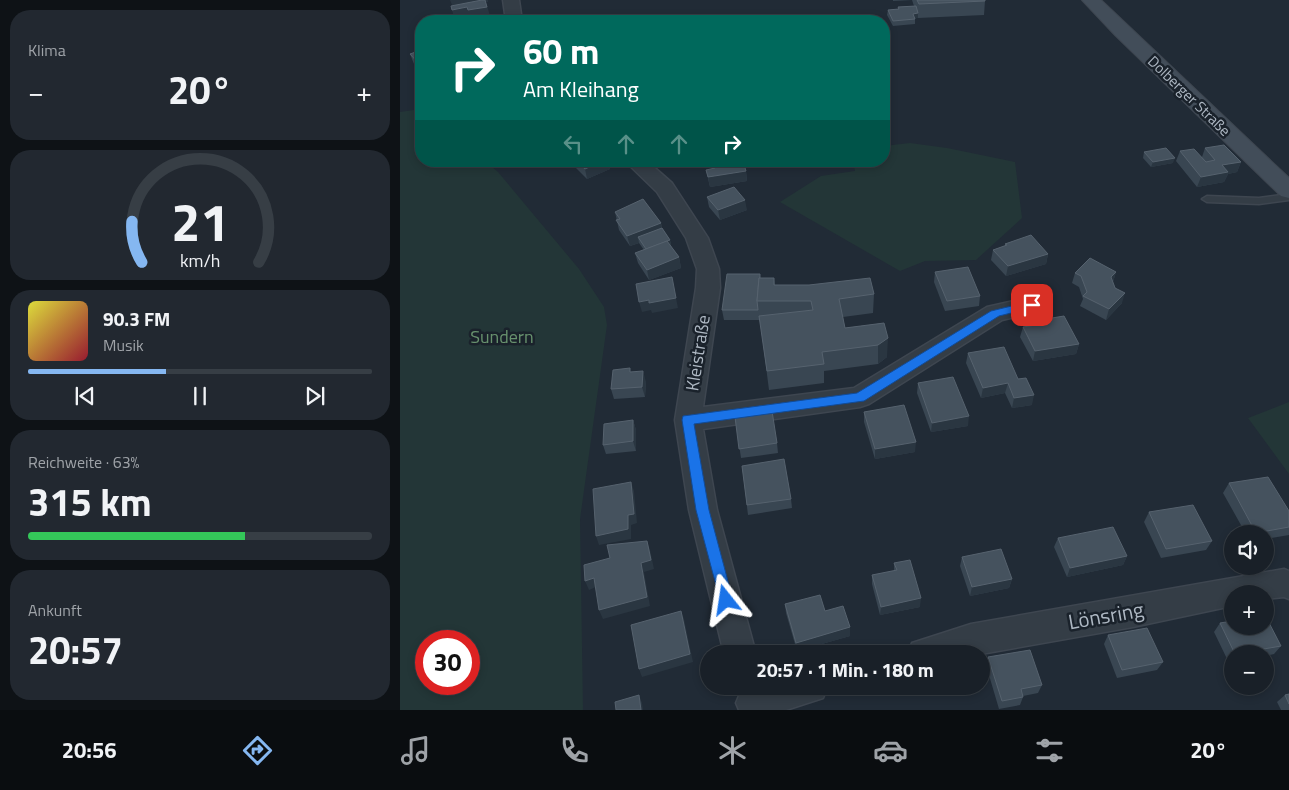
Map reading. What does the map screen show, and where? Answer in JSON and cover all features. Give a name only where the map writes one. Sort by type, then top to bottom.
[{"type":"main road","name":"Dolberger Straße","points":[[1091,0],[1289,191]]},
{"type":"street","points":[[512,0],[513,15]]},
{"type":"street","name":"Kleistraße","points":[[642,167],[665,188],[697,238],[708,269],[708,288],[688,420],[702,510],[738,645]]},
{"type":"street","points":[[688,420],[860,397],[995,313],[1032,305]]},
{"type":"street","name":"Lönsring","points":[[954,645],[971,640],[1133,612],[1266,585],[1284,583],[1289,585]]},
{"type":"street","points":[[752,700],[773,695]]},
{"type":"lane","points":[[1207,198],[1227,201],[1274,200],[1289,197]]},
{"type":"green space","name":"Sundern","points":[[415,110],[415,167],[492,167],[579,269],[604,307],[607,325],[580,519],[583,710],[400,710],[400,112]]},
{"type":"green space","points":[[910,143],[947,148],[1015,162],[1022,218],[976,260],[925,261],[900,271],[780,202],[821,176],[855,171],[854,167],[890,167],[890,145]]},
{"type":"green space","points":[[1289,402],[1289,474],[1248,418]]},
{"type":"building","points":[[485,0],[487,7],[468,10],[467,7],[452,10],[451,6]]},
{"type":"building","points":[[917,0],[985,0],[985,1],[919,4]]},
{"type":"building","points":[[916,6],[918,13],[913,14],[915,19],[893,21],[888,10],[899,9],[898,7]]},
{"type":"building","points":[[415,52],[415,60],[410,54]]},
{"type":"building","points":[[1224,145],[1241,162],[1222,165],[1228,172],[1201,177],[1180,151],[1194,149],[1206,162],[1215,160],[1205,148]]},
{"type":"building","points":[[1166,148],[1175,158],[1153,162],[1144,152]]},
{"type":"building","points":[[745,167],[746,171],[708,177],[706,170]]},
{"type":"building","points":[[734,187],[745,200],[718,210],[707,197]]},
{"type":"building","points":[[643,199],[661,223],[627,236],[616,220],[620,219],[615,212]]},
{"type":"building","points":[[662,228],[670,240],[646,249],[638,237]]},
{"type":"building","points":[[1031,235],[1048,254],[1008,266],[993,250],[1007,245],[1005,244]]},
{"type":"building","points":[[667,241],[679,257],[647,270],[635,253]]},
{"type":"building","points":[[1090,258],[1116,272],[1111,277],[1115,288],[1125,293],[1109,309],[1083,296],[1087,292],[1081,276],[1075,273]]},
{"type":"building","points":[[968,267],[980,296],[947,301],[935,272]]},
{"type":"building","points":[[727,274],[760,274],[758,310],[722,310]]},
{"type":"building","points":[[672,277],[676,298],[649,303],[649,300],[639,302],[636,284]]},
{"type":"building","points":[[759,278],[774,278],[774,285],[809,285],[870,278],[874,294],[839,299],[845,328],[884,323],[888,338],[878,345],[822,352],[824,364],[767,371],[759,316],[813,310],[811,301],[757,301]]},
{"type":"building","points":[[1064,316],[1079,344],[1035,351],[1023,327],[1048,323],[1046,319]]},
{"type":"building","points":[[1004,347],[1018,379],[1026,378],[1034,395],[1014,398],[1008,383],[983,388],[968,353]]},
{"type":"building","points":[[630,368],[630,372],[643,371],[642,387],[611,389],[613,370]]},
{"type":"building","points":[[953,377],[969,416],[932,423],[918,383]]},
{"type":"building","points":[[904,405],[916,442],[875,449],[864,412]]},
{"type":"building","points":[[772,411],[777,443],[739,449],[735,417]]},
{"type":"building","points":[[633,420],[633,441],[603,445],[604,424]]},
{"type":"building","points":[[784,459],[791,499],[747,505],[742,466]]},
{"type":"building","points":[[1268,477],[1289,511],[1289,527],[1274,530],[1274,525],[1252,525],[1229,483]]},
{"type":"building","points":[[631,482],[634,514],[628,515],[628,529],[596,536],[593,489]]},
{"type":"building","points":[[1193,505],[1212,541],[1166,549],[1149,512]]},
{"type":"building","points":[[1113,527],[1127,556],[1070,568],[1058,538]]},
{"type":"building","points":[[647,541],[651,560],[641,563],[647,597],[599,610],[594,578],[585,581],[584,565],[610,558],[607,545]]},
{"type":"building","points":[[1001,549],[1012,579],[972,587],[962,557]]},
{"type":"building","points":[[910,560],[921,598],[881,607],[872,575],[897,570],[894,563]]},
{"type":"building","points":[[820,595],[825,611],[843,606],[850,627],[796,643],[785,604]]},
{"type":"building","points":[[681,611],[690,654],[639,669],[631,625]]},
{"type":"building","points":[[1224,622],[1224,631],[1220,623]]},
{"type":"building","points":[[1147,628],[1163,662],[1122,670],[1108,635]]},
{"type":"building","points":[[1274,632],[1281,646],[1274,647],[1274,645],[1231,645],[1226,635],[1274,635]]},
{"type":"building","points":[[1030,650],[1042,685],[1021,689],[1023,697],[1002,701],[990,663],[990,657]]},
{"type":"building","points":[[1289,694],[1289,704],[1285,695]]},
{"type":"building","points":[[639,695],[641,710],[616,710],[615,702]]},
{"type":"route","points":[[726,600],[702,510],[688,420],[851,400],[860,397],[995,313],[1032,305]]}]
